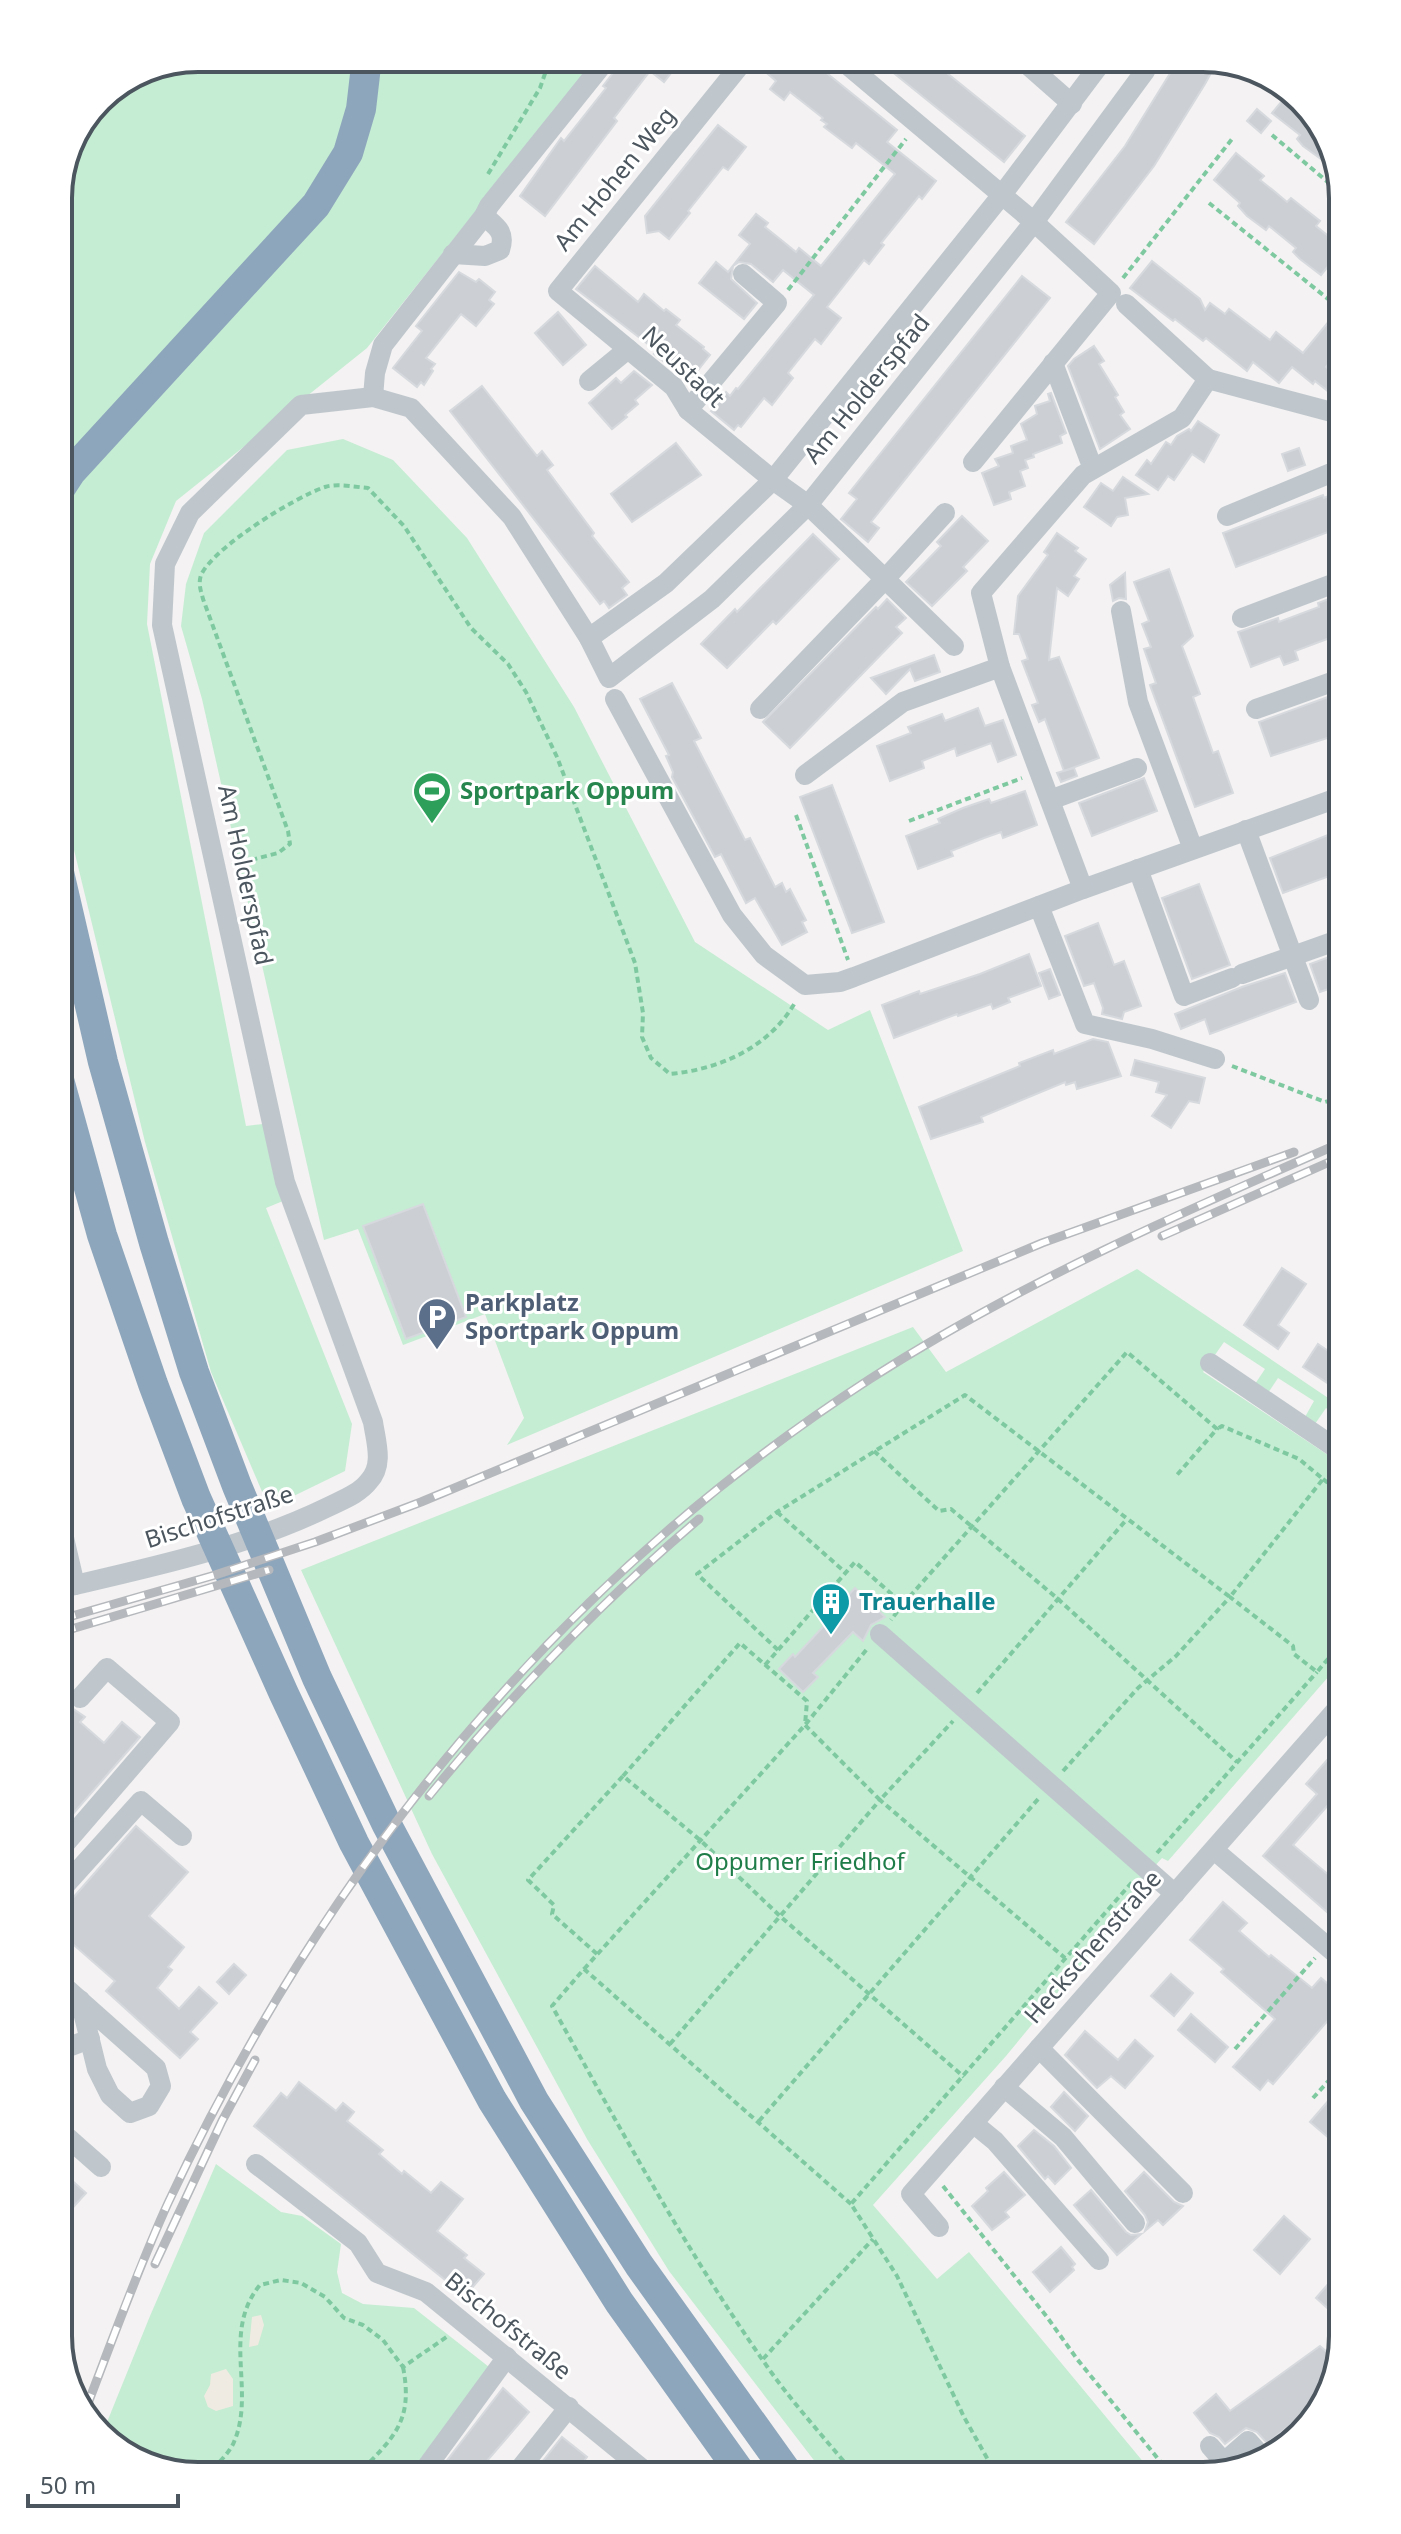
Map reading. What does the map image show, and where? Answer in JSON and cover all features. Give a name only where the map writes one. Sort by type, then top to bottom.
[{"type":"highway","points":[[72,471],[316,205],[348,153],[361,109],[365,72]]},
{"type":"highway","points":[[72,928],[103,1062],[194,1372],[237,1486],[317,1678],[387,1825],[534,2101],[631,2252],[780,2462]]},
{"type":"highway","points":[[72,1146],[153,1384],[196,1498],[354,1843],[492,2100],[619,2302],[733,2462]]},
{"type":"street","points":[[373,397],[375,373],[383,345],[597,72]]},
{"type":"street","name":"Am Hohen Weg","points":[[558,291],[735,72]]},
{"type":"street","points":[[856,72],[1026,216],[1208,379],[1329,411]]},
{"type":"street","points":[[1036,72],[1072,104]]},
{"type":"street","name":"Am Holderspfad","points":[[589,638],[666,583],[773,480],[1001,196],[1095,72]]},
{"type":"street","name":"Am Holderspfad","points":[[379,1464],[373,1422],[285,1182],[162,625],[165,564],[190,513],[301,405],[373,397],[411,408],[512,517],[589,638],[609,678],[712,599],[808,505],[1026,216],[1144,72]]},
{"type":"street","points":[[453,254],[485,256],[500,250],[503,239],[501,230],[486,211]]},
{"type":"street","points":[[688,410],[777,303],[743,274]]},
{"type":"street","name":"Neustadt","points":[[558,291],[674,387],[688,410],[808,505],[954,646]]},
{"type":"street","points":[[973,462],[1053,363],[1118,298]]},
{"type":"street","points":[[589,381],[628,349]]},
{"type":"street","points":[[1053,363],[1093,469]]},
{"type":"street","points":[[1083,889],[1000,667],[981,593],[1083,475],[1182,418],[1208,379]]},
{"type":"street","points":[[1227,516],[1329,474]]},
{"type":"street","points":[[760,709],[945,513]]},
{"type":"street","points":[[1242,618],[1329,585]]},
{"type":"street","points":[[1121,611],[1138,702],[1193,849]]},
{"type":"street","points":[[805,775],[903,702],[1000,667]]},
{"type":"street","points":[[1256,709],[1329,683]]},
{"type":"street","points":[[615,699],[732,915],[764,955],[805,985],[840,982],[1083,889],[1329,801]]},
{"type":"street","points":[[1050,800],[1137,768]]},
{"type":"street","points":[[1246,830],[1309,1000]]},
{"type":"street","points":[[1138,869],[1184,996],[1329,944]]},
{"type":"street","points":[[1039,906],[1085,1024],[1152,1039],[1215,1059]]},
{"type":"street","points":[[1210,1363],[1329,1444]]},
{"type":"street","name":"Bischofstraße","points":[[72,1585],[241,1540],[310,1515],[355,1493],[370,1480],[379,1464]]},
{"type":"street","points":[[880,1634],[1175,1894]]},
{"type":"street","points":[[72,1836],[170,1722],[107,1668],[80,1698]]},
{"type":"street","name":"Heckschenstraße","points":[[939,2227],[911,2194],[1329,1718]]},
{"type":"street","points":[[72,1877],[141,1801],[182,1836]]},
{"type":"street","points":[[1214,1850],[1329,1948]]},
{"type":"street","points":[[72,1993],[80,2000],[156,2068],[161,2086],[149,2106],[130,2113],[110,2095],[97,2069],[80,2000]]},
{"type":"street","points":[[72,2004],[80,2000]]},
{"type":"street","points":[[72,2046],[90,2039]]},
{"type":"street","points":[[1039,2048],[1183,2193]]},
{"type":"street","points":[[1004,2087],[1063,2137],[1135,2223]]},
{"type":"street","points":[[973,2123],[995,2141],[1099,2260]]},
{"type":"street","points":[[72,2141],[101,2167]]},
{"type":"street","name":"Bischofstraße","points":[[256,2164],[358,2243],[377,2273],[426,2292],[634,2462]]},
{"type":"street","points":[[430,2462],[507,2357]]},
{"type":"street","points":[[525,2462],[569,2407]]},
{"type":"street","points":[[1226,2460],[1248,2441],[1256,2450]]},
{"type":"street","points":[[1210,2446],[1223,2460]]},
{"type":"path","points":[[486,211],[488,171],[540,88],[546,72]]},
{"type":"path","points":[[777,303],[917,125]]},
{"type":"path","points":[[1272,135],[1328,182]]},
{"type":"path","points":[[1118,298],[1232,139]]},
{"type":"path","points":[[1209,203],[1329,300]]},
{"type":"path","points":[[217,869],[278,853],[290,844],[288,831],[203,599],[199,584],[202,573],[240,537],[283,506],[328,486],[368,488],[404,526],[471,628],[508,664],[526,692],[557,757],[635,963],[643,1013],[642,1037],[651,1058],[670,1074],[692,1072],[725,1062],[758,1045],[792,1007],[805,985]]},
{"type":"path","points":[[909,821],[1039,772]]},
{"type":"path","points":[[796,815],[854,977]]},
{"type":"path","points":[[1215,1059],[1325,1102],[1329,1101]]},
{"type":"path","points":[[845,2462],[763,2359],[725,2305],[647,2175],[552,2006],[805,1725],[903,1604],[1127,1352],[1217,1429]]},
{"type":"path","points":[[778,1650],[697,1574],[777,1512],[965,1395],[1293,1646],[1294,1654],[1317,1672]]},
{"type":"path","points":[[1176,1476],[1222,1426],[1299,1459],[1329,1484]]},
{"type":"path","points":[[874,1451],[939,1511],[951,1509],[1058,1599],[1237,1762]]},
{"type":"path","points":[[758,2122],[1050,1785],[1230,1597],[1323,1479]]},
{"type":"path","points":[[777,1512],[846,1573]]},
{"type":"path","points":[[765,1665],[855,1562],[903,1604]]},
{"type":"path","points":[[597,1954],[552,1914],[554,1905],[528,1880],[740,1643],[807,1701],[805,1725]]},
{"type":"path","points":[[1144,1868],[1329,1658]]},
{"type":"path","points":[[623,1776],[700,1840],[781,1917],[964,2077]]},
{"type":"path","points":[[670,2044],[880,1800],[1065,1958]]},
{"type":"path","points":[[1235,2049],[1326,1946]]},
{"type":"path","points":[[584,1969],[851,2204]]},
{"type":"path","points":[[1313,2098],[1329,2080]]},
{"type":"path","points":[[931,2171],[1161,2462]]},
{"type":"path","points":[[763,2359],[873,2239]]},
{"type":"path","points":[[219,2462],[234,2445],[240,2412],[240,2330],[244,2310],[260,2285],[281,2280],[301,2283],[325,2297],[344,2318],[363,2325],[383,2340],[403,2367],[406,2410],[387,2445],[370,2462]]},
{"type":"path","points":[[403,2367],[447,2337],[462,2322]]},
{"type":"green space","points":[[198,72],[587,72],[367,348],[176,501],[150,564],[147,624],[246,1126],[263,1124],[283,1201],[266,1208],[352,1424],[345,1471],[269,1508],[211,1372],[145,1142],[72,842],[72,498],[118,403],[72,453],[72,189],[76,165],[93,128],[128,93],[173,74]]},
{"type":"green space","name":"Sportpark Oppum","points":[[343,439],[393,460],[467,538],[574,707],[695,942],[828,1030],[870,1010],[963,1251],[507,1445],[524,1418],[485,1314],[403,1345],[358,1229],[324,1240],[202,699],[181,626],[186,584],[204,533],[287,450]]},
{"type":"green space","name":"Oppumer Friedhof","points":[[1137,1269],[1329,1399],[1329,1410],[1326,1408],[1315,1424],[1305,1417],[1314,1401],[1278,1378],[1268,1393],[1255,1384],[1265,1369],[1224,1342],[1203,1372],[1329,1456],[1329,1676],[1168,1861],[1162,1858],[1136,1887],[1141,1892],[1006,2056],[873,2205],[937,2279],[969,2252],[1143,2462],[815,2462],[669,2271],[587,2139],[432,1854],[301,1570],[913,1327],[946,1372]]},
{"type":"green space","points":[[216,2164],[281,2212],[302,2216],[341,2244],[337,2272],[342,2293],[363,2304],[414,2308],[489,2367],[423,2462],[173,2460],[135,2445],[107,2423]]},
{"type":"sand","points":[[261,2315],[264,2325],[258,2345],[249,2347],[252,2317]]},
{"type":"sand","points":[[226,2369],[233,2379],[233,2406],[216,2411],[208,2407],[204,2396],[211,2374]]},
{"type":"building","points":[[614,72],[649,72],[614,118],[617,121],[545,216],[520,196],[561,138],[564,141],[606,88],[603,86]]},
{"type":"building","points":[[651,72],[672,72],[664,82]]},
{"type":"building","points":[[766,72],[825,72],[897,130],[887,142],[936,181],[922,199],[919,196],[881,243],[884,245],[869,264],[864,260],[827,307],[841,318],[821,344],[815,339],[788,373],[793,378],[772,405],[764,398],[741,427],[738,425],[734,430],[711,411],[726,392],[730,396],[738,389],[814,295],[783,270],[773,282],[751,264],[739,262],[733,266],[731,279],[757,303],[744,319],[699,283],[716,262],[728,272],[750,244],[739,235],[756,214],[768,223],[765,227],[796,252],[799,248],[821,266],[895,174],[856,143],[852,148],[824,127],[827,124],[821,120],[823,118],[790,92],[784,100],[776,94],[770,89],[776,81]]},
{"type":"building","points":[[892,72],[946,72],[1025,136],[1004,162]]},
{"type":"building","points":[[1171,72],[1212,72],[1154,166],[1094,244],[1066,222],[1125,146]]},
{"type":"building","points":[[1282,100],[1292,109],[1312,135],[1323,160],[1303,146],[1297,139],[1300,135],[1272,113]]},
{"type":"building","points":[[1257,109],[1271,121],[1261,133],[1247,121]]},
{"type":"building","points":[[718,125],[746,147],[728,170],[723,167],[669,239],[659,231],[647,233],[645,216]]},
{"type":"building","points":[[1236,153],[1264,176],[1260,180],[1287,202],[1291,198],[1320,221],[1316,226],[1329,237],[1329,265],[1321,275],[1300,259],[1293,252],[1296,248],[1269,226],[1266,230],[1247,216],[1238,206],[1240,203],[1214,180]]},
{"type":"building","points":[[1152,261],[1200,299],[1205,310],[1210,303],[1225,314],[1229,309],[1270,340],[1276,332],[1303,353],[1329,321],[1329,363],[1326,367],[1329,370],[1329,392],[1292,367],[1279,383],[1253,362],[1247,371],[1206,338],[1203,341],[1130,288]]},
{"type":"building","points":[[595,266],[638,302],[644,294],[664,311],[666,309],[680,320],[676,325],[704,347],[710,355],[691,379],[654,354],[657,351],[576,289]]},
{"type":"building","points":[[459,272],[476,282],[479,279],[495,292],[489,300],[494,304],[476,326],[461,314],[426,358],[435,364],[431,369],[433,371],[424,385],[421,382],[417,387],[393,368],[422,331],[416,326]]},
{"type":"building","points":[[1022,276],[1050,298],[871,522],[879,528],[868,542],[841,519],[857,499],[849,493]]},
{"type":"building","points":[[558,312],[586,345],[563,365],[535,333]]},
{"type":"building","points":[[1094,346],[1104,361],[1099,364],[1118,395],[1115,397],[1124,412],[1120,415],[1130,429],[1100,449],[1068,366]]},
{"type":"building","points":[[634,371],[652,385],[635,400],[638,404],[625,415],[627,417],[612,429],[589,403],[616,378],[621,383]]},
{"type":"building","points":[[482,386],[537,456],[542,451],[553,465],[547,470],[594,533],[592,536],[629,582],[622,588],[627,595],[609,608],[604,601],[600,604],[450,411]]},
{"type":"building","points":[[1051,393],[1066,433],[1060,436],[1062,443],[1025,460],[1028,468],[1020,471],[1025,486],[1009,492],[1011,499],[994,505],[982,473],[999,466],[995,459],[1013,453],[1011,446],[1027,440],[1021,424],[1037,414],[1035,406],[1050,401],[1048,394]]},
{"type":"building","points":[[1198,421],[1219,435],[1204,462],[1192,454],[1174,480],[1168,476],[1158,490],[1136,475],[1147,460],[1151,464],[1166,442],[1171,445],[1177,436],[1189,429],[1191,431]]},
{"type":"building","points":[[676,443],[701,475],[632,522],[611,494]]},
{"type":"building","points":[[1299,448],[1305,465],[1288,471],[1282,454]]},
{"type":"building","points":[[1123,477],[1148,494],[1125,498],[1128,515],[1117,517],[1111,526],[1084,507],[1101,483],[1113,491]]},
{"type":"building","points":[[1323,495],[1324,498],[1329,496],[1329,532],[1236,567],[1223,533]]},
{"type":"building","points":[[962,516],[988,541],[963,567],[967,571],[932,606],[906,582],[941,546],[937,542]]},
{"type":"building","points":[[1057,533],[1078,548],[1075,551],[1086,559],[1074,576],[1079,579],[1068,596],[1057,588],[1049,660],[1059,657],[1099,758],[1064,771],[1045,719],[1039,722],[1032,705],[1038,703],[1022,661],[1028,659],[1019,634],[1014,634],[1018,596],[1048,555],[1044,552]]},
{"type":"building","points":[[813,534],[839,559],[776,624],[773,621],[727,668],[701,644]]},
{"type":"building","points":[[1169,569],[1193,636],[1182,646],[1200,694],[1193,697],[1213,753],[1218,751],[1233,793],[1195,807],[1150,685],[1156,683],[1144,649],[1151,647],[1142,624],[1149,621],[1134,582]]},
{"type":"building","points":[[1125,573],[1126,599],[1113,601],[1110,585]]},
{"type":"building","points":[[887,599],[906,618],[896,627],[902,633],[790,748],[763,722]]},
{"type":"building","points":[[1329,599],[1329,638],[1295,651],[1298,660],[1284,665],[1280,656],[1251,667],[1238,632],[1278,618],[1279,622],[1319,607],[1318,603]]},
{"type":"building","points":[[934,655],[940,672],[915,681],[910,669],[886,694],[871,678]]},
{"type":"building","points":[[672,683],[701,738],[694,741],[745,840],[750,838],[775,887],[782,883],[786,892],[790,889],[806,920],[802,922],[807,932],[782,945],[755,898],[746,903],[721,854],[715,857],[672,777],[666,756],[669,755],[640,699]]},
{"type":"building","points":[[1329,697],[1329,737],[1271,756],[1259,722]]},
{"type":"building","points":[[978,708],[985,726],[1003,720],[1016,755],[998,762],[991,743],[957,756],[955,748],[922,761],[924,768],[890,781],[877,746],[911,733],[908,727],[942,714],[945,721]]},
{"type":"building","points":[[1074,768],[1077,776],[1061,782],[1057,773]]},
{"type":"building","points":[[1144,778],[1157,811],[1092,836],[1079,803]]},
{"type":"building","points":[[832,785],[884,922],[852,933],[800,797]]},
{"type":"building","points":[[1025,791],[1037,825],[1003,838],[1001,832],[984,838],[951,851],[953,856],[918,869],[906,836],[940,823],[938,819],[963,808],[989,799],[991,803]]},
{"type":"building","points":[[1329,835],[1329,876],[1283,893],[1270,858]]},
{"type":"building","points":[[1199,884],[1230,965],[1192,979],[1162,898]]},
{"type":"building","points":[[1098,923],[1114,965],[1124,961],[1141,1006],[1124,1012],[1122,1019],[1102,1014],[1103,1008],[1094,983],[1084,986],[1065,936]]},
{"type":"building","points":[[1029,954],[1041,986],[1008,998],[1010,1002],[993,1009],[991,1004],[894,1038],[882,1005],[980,974]]},
{"type":"building","points":[[1329,957],[1329,989],[1320,992],[1310,964]]},
{"type":"building","points":[[1050,969],[1060,995],[1049,999],[1039,973]]},
{"type":"building","points":[[1285,973],[1296,1002],[1210,1034],[1205,1019],[1181,1029],[1175,1014]]},
{"type":"building","points":[[1093,1039],[1108,1042],[1121,1076],[1077,1089],[1075,1082],[1066,1085],[1065,1082],[981,1117],[983,1122],[931,1139],[919,1107],[1020,1066],[1019,1063]]},
{"type":"building","points":[[1135,1060],[1205,1078],[1199,1103],[1189,1101],[1171,1128],[1152,1116],[1167,1095],[1156,1092],[1159,1082],[1131,1075]]},
{"type":"building","points":[[423,1204],[466,1317],[406,1339],[363,1226]]},
{"type":"building","points":[[1282,1268],[1306,1284],[1278,1325],[1289,1333],[1278,1349],[1244,1325]]},
{"type":"building","points":[[1318,1344],[1329,1351],[1329,1384],[1303,1367]]},
{"type":"building","name":"Trauerhalle","points":[[855,1588],[885,1617],[871,1625],[863,1641],[853,1632],[813,1673],[818,1677],[803,1692],[779,1669],[793,1654],[795,1657]]},
{"type":"building","points":[[72,1708],[85,1717],[80,1722],[104,1743],[122,1722],[140,1737],[72,1815]]},
{"type":"building","points":[[1329,1758],[1329,1804],[1293,1845],[1329,1875],[1329,1914],[1263,1856],[1317,1794],[1306,1784]]},
{"type":"building","points":[[136,1826],[188,1872],[149,1916],[184,1947],[168,1967],[172,1970],[157,1988],[179,2009],[199,1987],[217,2003],[190,2032],[198,2039],[180,2058],[106,1991],[115,1981],[72,1943],[72,1899]]},
{"type":"building","points":[[1223,1902],[1247,1923],[1239,1931],[1269,1957],[1271,1955],[1312,1988],[1321,1978],[1329,1985],[1329,2019],[1273,2084],[1268,2080],[1260,2090],[1233,2067],[1275,2019],[1190,1940]]},
{"type":"building","points":[[234,1964],[246,1975],[229,1994],[217,1982]]},
{"type":"building","points":[[1171,1974],[1193,1993],[1174,2016],[1151,1996]]},
{"type":"building","points":[[1191,2014],[1228,2047],[1215,2062],[1178,2030]]},
{"type":"building","points":[[1085,2031],[1118,2060],[1135,2040],[1153,2056],[1125,2088],[1111,2076],[1097,2088],[1065,2055]]},
{"type":"building","points":[[299,2082],[336,2111],[343,2103],[354,2112],[347,2121],[383,2150],[379,2154],[402,2174],[404,2171],[431,2193],[441,2182],[463,2199],[437,2231],[467,2255],[464,2258],[484,2274],[465,2296],[254,2126],[281,2093],[287,2098]]},
{"type":"building","points":[[1064,2092],[1088,2116],[1075,2131],[1051,2107]]},
{"type":"building","points":[[1329,2100],[1329,2138],[1310,2122]]},
{"type":"building","points":[[1034,2130],[1054,2146],[1071,2168],[1055,2184],[1048,2176],[1045,2179],[1018,2146]]},
{"type":"building","points":[[1004,2172],[1025,2195],[1005,2212],[1009,2217],[992,2230],[972,2206]]},
{"type":"building","points":[[1144,2172],[1174,2202],[1183,2206],[1163,2225],[1158,2220],[1145,2231],[1148,2222],[1145,2215],[1125,2191]]},
{"type":"building","points":[[72,2180],[86,2193],[72,2208]]},
{"type":"building","points":[[1091,2190],[1126,2232],[1141,2234],[1117,2255],[1074,2205]]},
{"type":"building","points":[[1284,2216],[1310,2239],[1280,2274],[1254,2250]]},
{"type":"building","points":[[1061,2247],[1075,2264],[1072,2267],[1074,2270],[1050,2292],[1033,2272]]},
{"type":"building","points":[[1329,2283],[1329,2310],[1316,2298]]},
{"type":"building","points":[[1320,2346],[1328,2353],[1325,2369],[1308,2406],[1298,2419],[1267,2443],[1257,2432],[1246,2428],[1225,2444],[1210,2433],[1194,2413],[1216,2394],[1230,2411]]},
{"type":"building","points":[[503,2388],[529,2412],[486,2462],[446,2462]]},
{"type":"building","points":[[562,2437],[587,2457],[583,2462],[542,2462]]},
{"type":"railway","points":[[89,2400],[168,2203],[230,2080],[300,1961],[377,1848],[460,1741],[552,1640],[650,1546],[756,1459],[870,1379],[926,1344],[1042,1281],[1329,1148]]},
{"type":"railway","points":[[72,1616],[215,1575],[421,1502],[1042,1243],[1294,1152]]},
{"type":"railway","points":[[1162,1236],[1329,1162]]},
{"type":"railway","points":[[429,1796],[558,1651],[699,1519]]},
{"type":"railway","points":[[72,1629],[269,1570]]},
{"type":"railway","points":[[155,2264],[222,2121],[255,2060]]},
{"type":"place","name":"Sportpark Oppum","points":[[432,825]]},
{"type":"place","name":"Parkplatz Sportpark Oppum","points":[[437,1351]]},
{"type":"place","name":"Trauerhalle","points":[[831,1636]]}]
